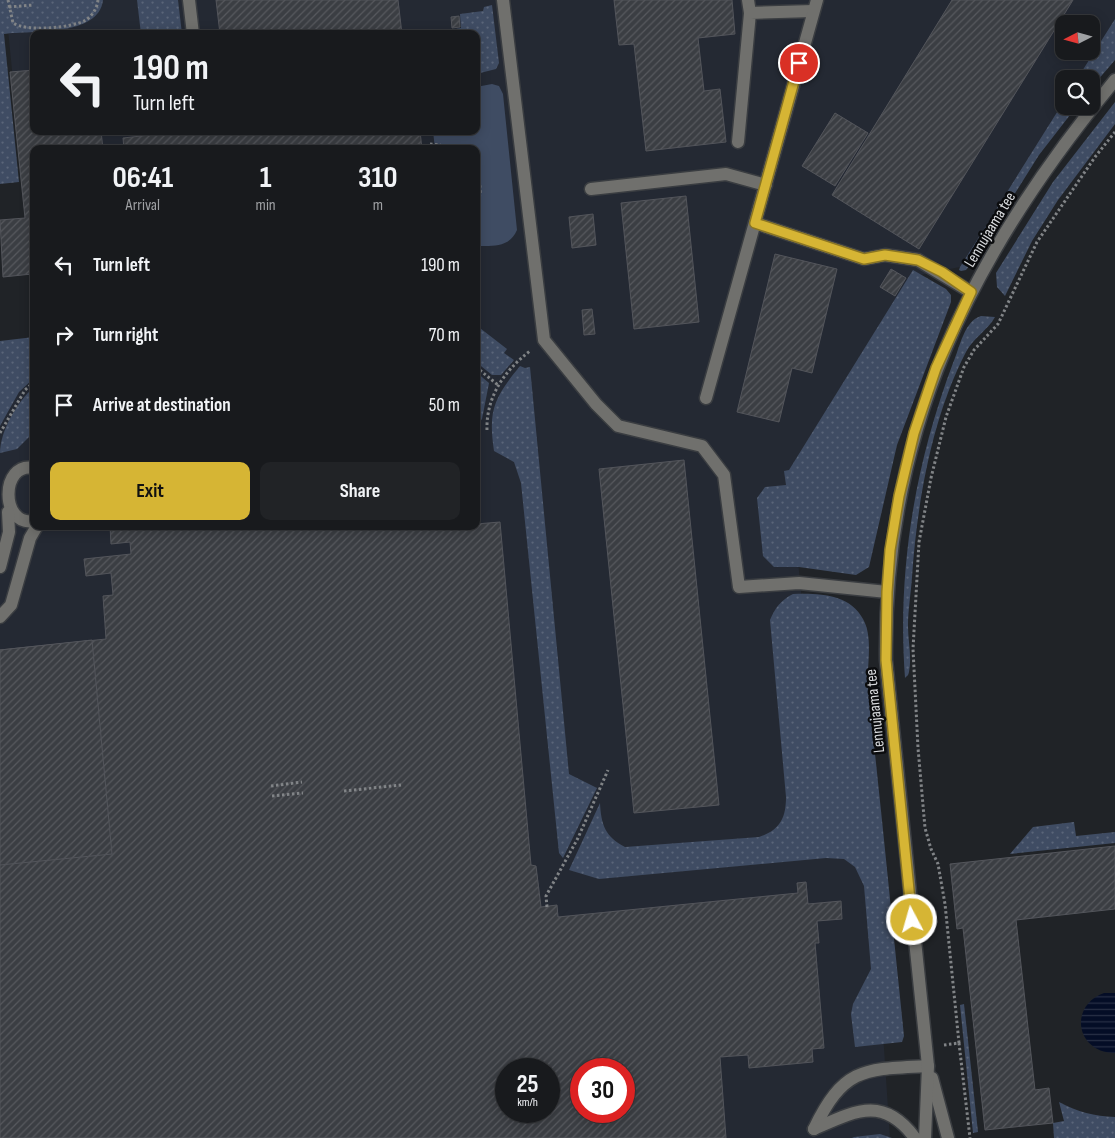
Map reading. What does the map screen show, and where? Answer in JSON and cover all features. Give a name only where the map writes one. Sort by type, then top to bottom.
[{"type":"street","points":[[190,0],[193,30]]},
{"type":"street","points":[[503,0],[544,340],[596,404],[618,426],[702,446],[724,475],[740,587],[799,584],[887,592]]},
{"type":"street","points":[[738,142],[750,13],[748,0]]},
{"type":"street","points":[[706,398],[815,5],[750,13]]},
{"type":"street","name":"Lennujaama tee","points":[[925,1138],[928,1066],[886,660],[890,550],[899,496],[914,433],[936,368],[971,292],[1008,226],[1051,162],[1115,80]]},
{"type":"street","points":[[591,189],[726,174],[766,185]]},
{"type":"street","points":[[755,223],[864,259],[885,255],[918,260],[942,272],[971,292]]},
{"type":"street","points":[[0,567],[8,532],[8,512],[2,501],[1,492],[8,476],[22,468],[30,468]]},
{"type":"street","points":[[8,512],[23,521],[30,521]]},
{"type":"street","points":[[0,617],[11,605],[30,538],[35,530]]},
{"type":"street","points":[[915,1138],[905,1125],[888,1112],[858,1112],[814,1129],[827,1102],[850,1078],[883,1068],[928,1066]]},
{"type":"street","name":"Lennujaama tee","points":[[928,1066],[948,1138]]},
{"type":"path","points":[[8,0],[10,18],[18,26],[50,27],[78,23],[88,19],[94,12],[98,0]]},
{"type":"path","points":[[8,7],[33,5]]},
{"type":"path","points":[[959,1044],[945,904],[938,864],[925,828],[918,748],[913,649],[919,542],[931,478],[946,417],[964,367],[974,350],[998,324],[1037,242],[1095,157],[1115,132]]},
{"type":"path","points":[[430,144],[440,145]]},
{"type":"path","points":[[487,430],[488,409],[498,384],[520,358]]},
{"type":"path","points":[[480,370],[498,384]]},
{"type":"path","points":[[0,433],[25,390],[30,386]]},
{"type":"path","points":[[546,906],[546,896],[578,838],[608,770]]},
{"type":"path","points":[[270,786],[302,782]]},
{"type":"path","points":[[344,790],[401,785]]},
{"type":"path","points":[[272,796],[303,793]]},
{"type":"shaded area","points":[[0,0],[103,0],[99,12],[90,20],[77,26],[54,30],[30,30],[30,32],[4,34],[19,182],[0,184]]},
{"type":"shaded area","points":[[5,0],[1115,0],[1115,19],[1100,43],[1100,15],[1055,15],[1055,60],[1089,60],[1083,70],[1055,70],[1055,115],[960,267],[910,277],[789,471],[826,841],[870,838],[890,1138],[0,1138],[0,343],[30,338],[30,530],[480,530],[480,145],[30,145],[30,249]]},
{"type":"shaded area","points":[[137,0],[178,0],[182,30],[141,30]]},
{"type":"shaded area","points":[[492,5],[499,63],[496,69],[480,73],[480,30],[451,30],[461,28],[460,14],[483,11],[484,7]]},
{"type":"shaded area","points":[[1115,19],[1115,60],[1100,78],[1100,70],[1083,70],[1089,60],[1100,60],[1100,43]]},
{"type":"shaded area","points":[[492,84],[499,86],[503,94],[517,230],[510,240],[494,246],[480,246],[480,145],[435,145],[433,135],[480,135],[480,86]]},
{"type":"shaded area","points":[[1115,102],[1115,124],[1058,200],[1032,241],[1005,296],[997,287],[996,273],[1053,182]]},
{"type":"shaded area","points":[[1055,115],[1070,115],[1039,155],[970,265],[966,270],[961,271],[959,270]]},
{"type":"shaded area","points":[[913,270],[946,289],[951,295],[951,302],[897,445],[869,567],[856,575],[799,567],[774,567],[763,556],[757,498],[765,487],[786,485],[784,471],[789,470]]},
{"type":"shaded area","points":[[981,316],[995,317],[969,347],[954,377],[935,432],[928,461],[914,549],[908,620],[910,666],[905,678],[903,638],[904,597],[912,518],[919,479],[928,440],[960,342],[970,323]]},
{"type":"shaded area","points":[[480,328],[507,349],[504,353],[514,360],[501,375],[492,375],[480,365]]},
{"type":"shaded area","points":[[30,337],[30,382],[19,392],[0,426],[0,341]]},
{"type":"shaded area","points":[[520,366],[530,367],[569,774],[597,788],[563,858],[559,853],[521,483],[514,462],[494,451],[492,437],[495,405],[504,387]]},
{"type":"shaded area","points":[[480,375],[489,383],[480,422]]},
{"type":"shaded area","points":[[30,391],[30,436],[17,449],[0,453],[6,426]]},
{"type":"shaded area","points":[[793,594],[823,595],[850,604],[863,619],[868,635],[868,690],[904,1036],[902,1042],[855,1047],[851,1014],[853,1004],[871,969],[864,886],[855,867],[844,859],[826,858],[599,879],[569,870],[600,803],[605,829],[613,839],[625,847],[759,837],[777,827],[785,811],[786,797],[770,620],[779,605]]},
{"type":"shaded area","points":[[1074,822],[1076,836],[1115,832],[1115,843],[1010,854],[1033,827]]},
{"type":"shaded area","points":[[1104,993],[1115,993],[1115,1053],[1102,1051],[1092,1045],[1085,1037],[1081,1028],[1081,1018],[1085,1008],[1093,999]]},
{"type":"shaded area","points":[[964,1004],[978,1132],[973,1133],[960,1005]]},
{"type":"shaded area","points":[[1059,1102],[1086,1113],[1115,1117],[1115,1138],[1054,1138],[1053,1123],[1064,1121]]},
{"type":"shaded area","points":[[880,1134],[892,1138],[852,1138],[854,1137]]},
{"type":"building","points":[[216,0],[398,0],[402,30],[220,30]]},
{"type":"building","points":[[614,0],[732,0],[735,34],[698,38],[704,91],[720,89],[726,142],[646,151],[634,44],[619,45]]},
{"type":"building","points":[[952,0],[1073,0],[1064,15],[1055,15],[1055,29],[919,249],[832,195]]},
{"type":"building","points":[[459,16],[460,27],[452,28],[451,17]]},
{"type":"building","points":[[30,70],[30,135],[101,135],[103,145],[30,145],[30,274],[3,277],[0,220],[25,218],[10,72]]},
{"type":"building","points":[[835,113],[868,133],[835,186],[802,166]]},
{"type":"building","points":[[150,135],[420,135],[422,145],[124,145],[123,138]]},
{"type":"building","points":[[686,196],[699,322],[634,329],[621,203]]},
{"type":"building","points":[[593,214],[596,245],[572,248],[569,217]]},
{"type":"building","points":[[775,254],[837,269],[812,373],[792,368],[779,422],[737,412]]},
{"type":"building","points":[[891,269],[906,278],[895,296],[880,287]]},
{"type":"building","points":[[592,309],[595,334],[584,335],[582,310]]},
{"type":"building","points":[[684,460],[719,805],[634,813],[599,469]]},
{"type":"building","points":[[500,522],[531,865],[536,866],[541,907],[557,905],[558,917],[798,893],[797,883],[806,882],[808,904],[841,901],[842,919],[817,921],[819,943],[815,943],[824,1048],[812,1049],[813,1062],[749,1068],[748,1055],[720,1057],[726,1138],[0,1138],[0,650],[106,639],[103,596],[113,595],[111,573],[86,576],[84,559],[131,554],[130,542],[111,544],[110,530],[480,530],[480,524]]},
{"type":"building","points":[[92,640],[112,854],[0,865],[0,650]]},
{"type":"building","points":[[1115,846],[1115,909],[1016,920],[1035,1090],[1049,1088],[1053,1123],[985,1130],[963,928],[957,929],[950,864]]},
{"type":"route","points":[[799,63],[755,223],[864,259],[885,255],[918,260],[942,272],[971,292],[936,368],[914,433],[899,496],[890,550],[885,626],[886,660],[912,920]]}]
